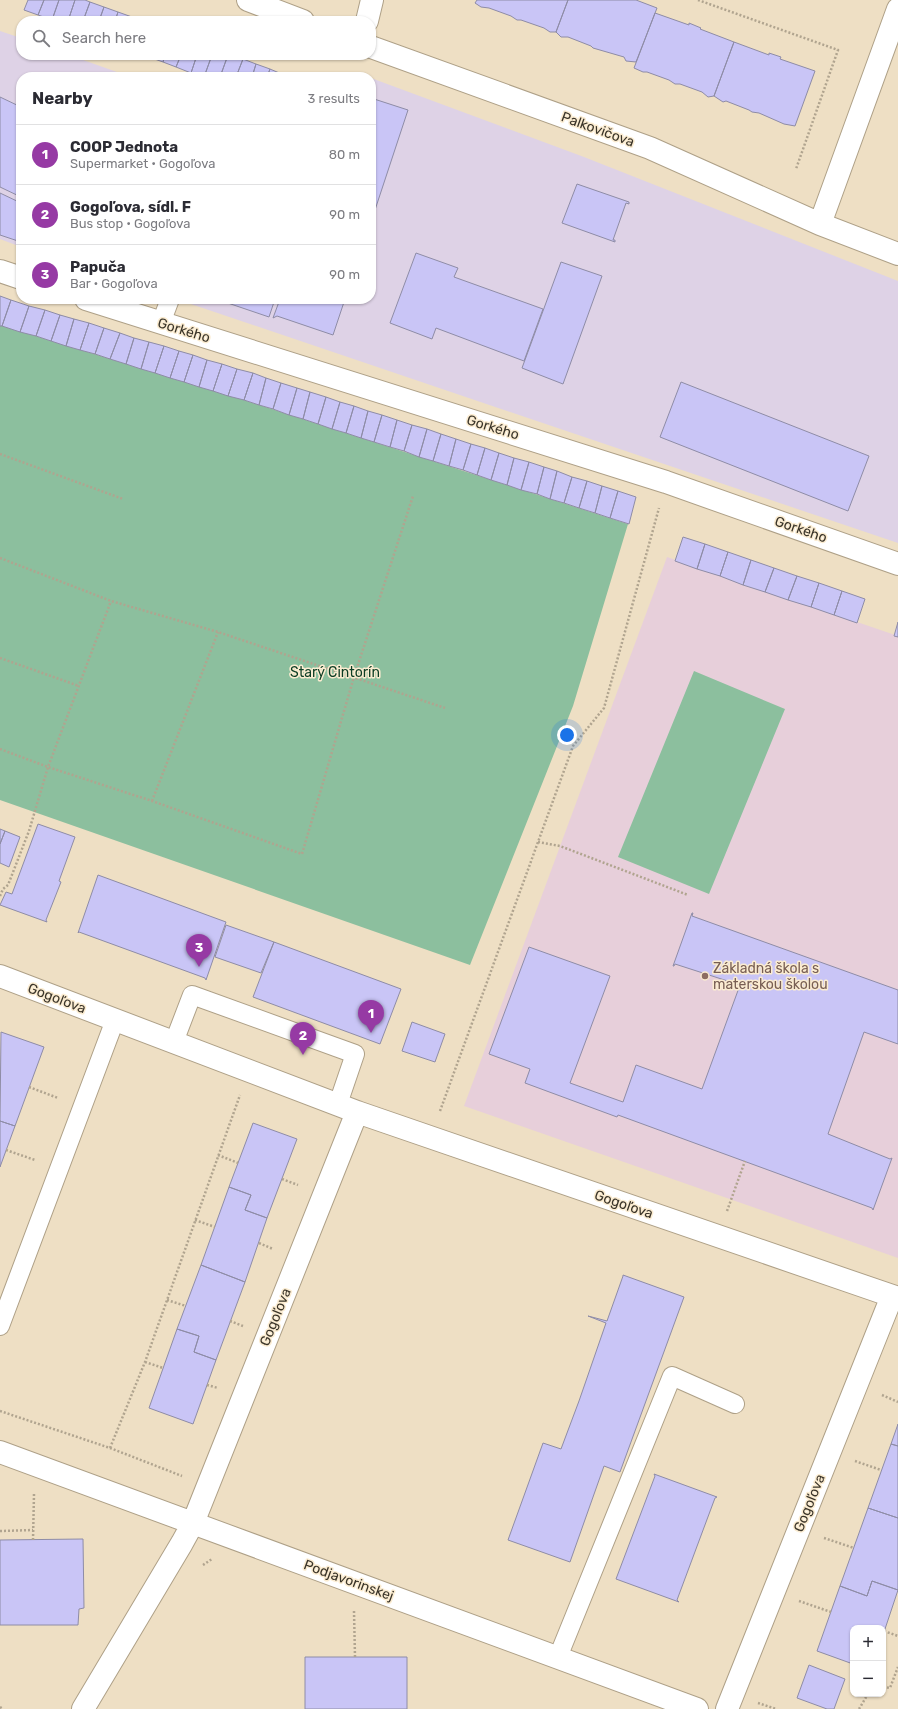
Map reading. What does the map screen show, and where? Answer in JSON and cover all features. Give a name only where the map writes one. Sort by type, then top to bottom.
[{"type":"street","points":[[248,0],[290,16]]},
{"type":"street","points":[[368,16],[372,0]]},
{"type":"street","points":[[820,224],[898,9]]},
{"type":"street","name":"Palkovičova","points":[[376,49],[650,148],[820,224],[898,254]]},
{"type":"street","points":[[0,271],[16,276]]},
{"type":"street","name":"Gorkého","points":[[102,304],[666,482],[898,564]]},
{"type":"street","name":"Gogoľova","points":[[0,976],[347,1108],[895,1297],[727,1709]]},
{"type":"street","name":"Gogoľova","points":[[83,1709],[193,1523],[347,1108]]},
{"type":"street","name":"Podjavorinskej","points":[[0,1452],[697,1709]]},
{"type":"lane","points":[[161,323],[168,304]]},
{"type":"lane","points":[[174,1042],[192,995],[355,1054],[347,1108]]},
{"type":"lane","points":[[0,1326],[115,1020]]},
{"type":"lane","points":[[558,1657],[672,1376],[735,1404]]},
{"type":"path","points":[[698,0],[838,50],[796,169]]},
{"type":"path","points":[[0,454],[123,499]]},
{"type":"path","points":[[0,749],[48,767],[152,801],[302,854],[354,677],[413,496]]},
{"type":"path","points":[[439,1114],[573,746],[604,708],[660,503]]},
{"type":"path","points":[[0,558],[111,601],[218,632],[445,708]]},
{"type":"path","points":[[0,896],[3,889],[8,885],[29,830],[48,767],[111,601]]},
{"type":"path","points":[[152,801],[218,632]]},
{"type":"path","points":[[0,658],[79,686]]},
{"type":"path","points":[[538,842],[560,846],[688,895]]},
{"type":"path","points":[[29,1087],[58,1098]]},
{"type":"path","points":[[110,1448],[145,1362],[242,1089]]},
{"type":"path","points":[[6,1150],[35,1160]]},
{"type":"path","points":[[218,1155],[238,1163]]},
{"type":"path","points":[[727,1211],[745,1161]]},
{"type":"path","points":[[282,1179],[300,1186]]},
{"type":"path","points":[[195,1220],[215,1227]]},
{"type":"path","points":[[259,1242],[276,1250]]},
{"type":"path","points":[[167,1300],[186,1306]]},
{"type":"path","points":[[230,1321],[246,1328]]},
{"type":"path","points":[[145,1362],[163,1368]]},
{"type":"path","points":[[207,1384],[223,1390]]},
{"type":"path","points":[[881,1395],[898,1402]]},
{"type":"path","points":[[0,1411],[110,1448],[184,1477]]},
{"type":"path","points":[[848,1459],[882,1470]]},
{"type":"path","points":[[33,1540],[34,1491]]},
{"type":"path","points":[[0,1531],[33,1530]]},
{"type":"path","points":[[818,1536],[854,1548]]},
{"type":"path","points":[[793,1599],[831,1612]]},
{"type":"path","points":[[354,1604],[355,1657]]},
{"type":"path","points":[[886,1632],[898,1636]]},
{"type":"path","points":[[886,1687],[890,1688],[898,1667]]},
{"type":"path","points":[[859,1709],[866,1697]]},
{"type":"shaded area","points":[[0,31],[16,36],[16,60],[83,60],[117,72],[16,72],[16,245],[0,239]]},
{"type":"shaded area","points":[[376,80],[584,157],[898,281],[898,543],[191,304],[376,304]]},
{"type":"shaded area","name":"Základná škola s materskou školou","points":[[667,557],[898,636],[898,1258],[464,1106]]},
{"type":"green space","name":"Starý Cintorín","points":[[0,325],[244,400],[628,524],[573,706],[470,965],[0,800]]},
{"type":"green space","points":[[694,671],[785,709],[709,894],[618,857]]},
{"type":"building","points":[[28,0],[44,0],[38,15],[24,10]]},
{"type":"building","points":[[44,0],[59,0],[53,16],[38,15]]},
{"type":"building","points":[[59,0],[75,0],[70,16],[53,16]]},
{"type":"building","points":[[75,0],[85,0],[90,2],[85,16],[70,16]]},
{"type":"building","points":[[477,0],[568,0],[556,32],[550,32],[544,28],[517,20],[511,16],[489,8],[481,7],[475,3]]},
{"type":"building","points":[[568,0],[636,0],[657,8],[636,62],[626,61],[624,57],[593,48],[568,37],[561,37],[556,32]]},
{"type":"building","points":[[90,2],[104,7],[101,16],[85,16]]},
{"type":"building","points":[[104,7],[118,12],[117,16],[101,16]]},
{"type":"building","points":[[118,12],[129,16],[117,16]]},
{"type":"building","points":[[655,13],[689,25],[689,23],[701,28],[700,29],[734,42],[714,96],[708,97],[702,92],[680,84],[675,84],[669,80],[634,68]]},
{"type":"building","points":[[734,42],[769,55],[769,53],[781,57],[780,59],[815,71],[795,126],[784,124],[726,101],[723,102],[714,96]]},
{"type":"building","points":[[164,60],[179,60],[176,67],[163,62]]},
{"type":"building","points":[[179,60],[195,60],[191,72],[176,67]]},
{"type":"building","points":[[195,60],[210,60],[206,72],[191,72]]},
{"type":"building","points":[[210,60],[226,60],[222,72],[206,72]]},
{"type":"building","points":[[226,60],[243,60],[238,72],[222,72]]},
{"type":"building","points":[[243,60],[256,64],[254,72],[238,72]]},
{"type":"building","points":[[256,64],[270,69],[269,72],[254,72]]},
{"type":"building","points":[[270,69],[277,72],[269,72]]},
{"type":"building","points":[[0,97],[16,105],[16,195],[0,187]]},
{"type":"building","points":[[376,100],[408,110],[376,207]]},
{"type":"building","points":[[577,184],[629,202],[629,204],[626,203],[613,240],[615,240],[615,242],[562,223]]},
{"type":"building","points":[[0,193],[16,201],[16,240],[0,235]]},
{"type":"building","points":[[416,253],[458,268],[454,277],[543,309],[524,361],[436,328],[432,339],[390,323]]},
{"type":"building","points":[[561,262],[602,276],[563,384],[522,368]]},
{"type":"building","points":[[0,296],[11,300],[2,326],[0,326]]},
{"type":"building","points":[[11,300],[16,302],[16,304],[29,306],[20,332],[2,326]]},
{"type":"building","points":[[231,304],[273,304],[269,317]]},
{"type":"building","points":[[278,304],[343,304],[333,335],[277,316],[273,318]]},
{"type":"building","points":[[29,306],[45,310],[36,336],[20,332]]},
{"type":"building","points":[[45,310],[60,315],[51,341],[36,336]]},
{"type":"building","points":[[60,315],[74,319],[66,346],[51,341]]},
{"type":"building","points":[[74,319],[89,323],[80,350],[66,346]]},
{"type":"building","points":[[89,323],[104,328],[95,354],[80,350]]},
{"type":"building","points":[[104,328],[120,333],[110,359],[95,354]]},
{"type":"building","points":[[120,333],[134,338],[126,364],[110,359]]},
{"type":"building","points":[[134,338],[149,342],[141,369],[126,364]]},
{"type":"building","points":[[149,342],[164,346],[155,373],[141,369]]},
{"type":"building","points":[[164,346],[179,351],[170,378],[155,373]]},
{"type":"building","points":[[179,351],[193,355],[184,382],[170,378]]},
{"type":"building","points":[[193,355],[207,360],[199,387],[184,382]]},
{"type":"building","points":[[207,360],[222,364],[213,391],[199,387]]},
{"type":"building","points":[[222,364],[237,369],[228,396],[213,391]]},
{"type":"building","points":[[237,369],[253,373],[244,400],[228,396]]},
{"type":"building","points":[[253,373],[266,378],[259,405],[244,400]]},
{"type":"building","points":[[266,378],[281,383],[273,409],[259,405]]},
{"type":"building","points":[[681,382],[869,456],[848,511],[660,437]]},
{"type":"building","points":[[281,383],[297,388],[289,415],[273,409]]},
{"type":"building","points":[[297,388],[310,392],[303,419],[289,415]]},
{"type":"building","points":[[310,392],[326,397],[318,424],[303,419]]},
{"type":"building","points":[[326,397],[340,402],[332,429],[318,424]]},
{"type":"building","points":[[340,402],[354,406],[346,433],[332,429]]},
{"type":"building","points":[[354,406],[368,411],[361,438],[346,433]]},
{"type":"building","points":[[368,411],[382,415],[374,442],[361,438]]},
{"type":"building","points":[[382,415],[397,420],[390,447],[374,442]]},
{"type":"building","points":[[397,420],[412,425],[404,451],[390,447]]},
{"type":"building","points":[[412,425],[427,429],[419,457],[404,451]]},
{"type":"building","points":[[427,429],[441,434],[433,461],[419,457]]},
{"type":"building","points":[[441,434],[456,439],[449,466],[433,461]]},
{"type":"building","points":[[456,439],[471,444],[463,470],[449,466]]},
{"type":"building","points":[[471,444],[485,448],[477,475],[463,470]]},
{"type":"building","points":[[485,448],[499,453],[491,480],[477,475]]},
{"type":"building","points":[[499,453],[514,458],[507,485],[491,480]]},
{"type":"building","points":[[514,458],[529,462],[521,490],[507,485]]},
{"type":"building","points":[[529,462],[544,467],[537,494],[521,490]]},
{"type":"building","points":[[544,467],[557,471],[550,499],[537,494]]},
{"type":"building","points":[[557,471],[572,477],[564,503],[550,499]]},
{"type":"building","points":[[572,477],[587,481],[579,508],[564,503]]},
{"type":"building","points":[[587,481],[602,486],[595,513],[579,508]]},
{"type":"building","points":[[602,486],[618,491],[610,518],[595,513]]},
{"type":"building","points":[[618,491],[636,497],[629,524],[610,518]]},
{"type":"building","points":[[683,537],[705,544],[697,569],[675,561]]},
{"type":"building","points":[[705,544],[728,552],[720,576],[697,569]]},
{"type":"building","points":[[728,552],[751,560],[743,585],[720,576]]},
{"type":"building","points":[[751,560],[774,568],[765,592],[743,585]]},
{"type":"building","points":[[774,568],[797,576],[788,600],[765,592]]},
{"type":"building","points":[[797,576],[819,583],[811,607],[788,600]]},
{"type":"building","points":[[819,583],[842,591],[834,615],[811,607]]},
{"type":"building","points":[[842,591],[865,599],[857,623],[834,615]]},
{"type":"building","points":[[898,622],[898,637],[894,636]]},
{"type":"building","points":[[38,824],[75,837],[59,881],[61,882],[46,920],[47,922],[0,905],[6,892],[12,894]]},
{"type":"building","points":[[0,829],[5,831],[0,844]]},
{"type":"building","points":[[5,831],[20,837],[9,867],[0,863],[0,844]]},
{"type":"building","points":[[98,875],[226,922],[206,980],[205,978],[79,932],[78,933]]},
{"type":"building","points":[[692,913],[692,916],[898,990],[898,1044],[864,1032],[828,1134],[890,1159],[892,1158],[873,1210],[872,1208],[618,1115],[617,1117],[525,1083],[530,1069],[489,1054],[529,947],[610,976],[570,1083],[623,1102],[636,1065],[702,1089],[740,985],[675,964],[673,966]]},
{"type":"building","points":[[226,925],[274,942],[261,973],[215,957]]},
{"type":"building","points":[[274,942],[401,989],[380,1044],[253,997]]},
{"type":"building","points":[[412,1022],[445,1034],[435,1062],[402,1051]]},
{"type":"building","points":[[1,1032],[44,1047],[15,1126],[0,1121]]},
{"type":"building","points":[[0,1121],[15,1126],[0,1167]]},
{"type":"building","points":[[253,1123],[297,1139],[267,1218],[245,1210],[251,1195],[229,1187]]},
{"type":"building","points":[[229,1187],[251,1195],[245,1210],[267,1218],[245,1282],[201,1265]]},
{"type":"building","points":[[201,1265],[245,1282],[216,1360],[194,1352],[199,1336],[177,1329]]},
{"type":"building","points":[[623,1275],[684,1297],[620,1472],[604,1466],[570,1562],[508,1540],[543,1443],[561,1449],[579,1401],[606,1323],[588,1316],[607,1321]]},
{"type":"building","points":[[177,1329],[199,1336],[194,1352],[216,1360],[193,1424],[149,1408]]},
{"type":"building","points":[[898,1424],[898,1446],[891,1444]]},
{"type":"building","points":[[891,1444],[898,1446],[898,1518],[868,1508]]},
{"type":"building","points":[[654,1474],[717,1497],[715,1498],[677,1600],[679,1602],[616,1579],[655,1476]]},
{"type":"building","points":[[868,1508],[898,1518],[898,1590],[872,1581],[867,1596],[840,1586]]},
{"type":"building","points":[[83,1539],[84,1608],[79,1609],[78,1625],[0,1625],[0,1540]]},
{"type":"building","points":[[872,1581],[898,1590],[886,1626],[850,1625],[850,1663],[817,1651],[840,1586],[867,1596]]},
{"type":"building","points":[[305,1657],[407,1657],[407,1709],[305,1709]]},
{"type":"building","points":[[809,1665],[845,1679],[834,1709],[827,1709],[797,1698]]},
{"type":"place","name":"Papuča","points":[[199,967]]},
{"type":"place","name":"Základná škola s materskou školou","points":[[705,976]]},
{"type":"place","name":"COOP Jednota","points":[[371,1033]]},
{"type":"place","name":"Gogoľova, sídl. F","points":[[303,1055]]}]
